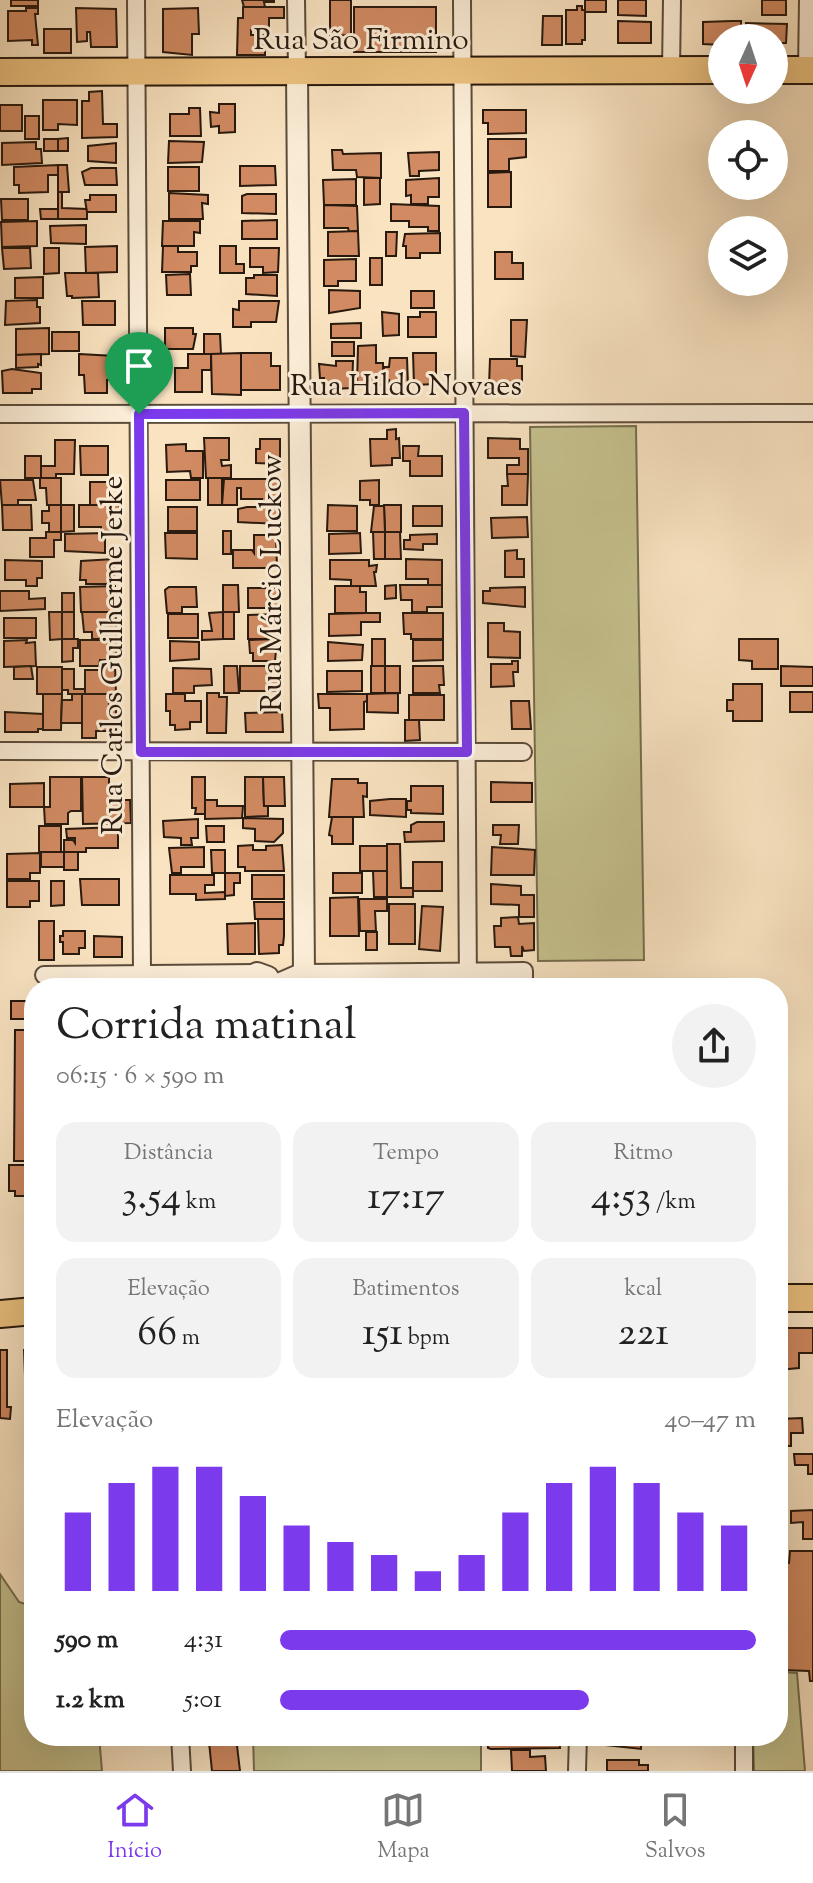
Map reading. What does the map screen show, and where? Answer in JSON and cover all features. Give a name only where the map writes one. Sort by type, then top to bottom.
[{"type":"main road","name":"Rua São Firmino","points":[[0,72],[708,70]]},
{"type":"main road","points":[[788,70],[810,70]]},
{"type":"main road","points":[[788,1298],[813,1298]]},
{"type":"main road","points":[[0,1314],[24,1312]]},
{"type":"street","name":"Rua Carlos Guilherme Jerke","points":[[136,0],[142,974]]},
{"type":"street","name":"Rua Márcio Luckow","points":[[296,0],[304,973]]},
{"type":"street","points":[[462,0],[468,978]]},
{"type":"street","points":[[671,70],[672,0]]},
{"type":"street","points":[[808,0],[810,70]]},
{"type":"street","name":"Rua Hildo Novaes","points":[[0,414],[813,413]]},
{"type":"street","points":[[0,751],[523,752]]},
{"type":"street","points":[[480,978],[524,971],[524,978]]},
{"type":"street","points":[[248,978],[257,973]]},
{"type":"street","points":[[44,975],[257,973],[269,978]]},
{"type":"street","points":[[293,978],[304,973],[421,978]]},
{"type":"street","points":[[181,1746],[182,1771]]},
{"type":"street","points":[[577,1771],[578,1746]]},
{"type":"street","points":[[744,1746],[744,1771]]},
{"type":"shaded area","points":[[636,426],[644,960],[538,961],[530,427]]},
{"type":"shaded area","points":[[0,1574],[19,1602],[24,1604],[24,1746],[100,1746],[102,1771],[0,1771]]},
{"type":"shaded area","points":[[788,1673],[797,1673],[805,1771],[754,1771],[753,1746],[788,1746]]},
{"type":"shaded area","points":[[253,1746],[481,1746],[481,1771],[254,1771]]},
{"type":"building","points":[[11,0],[38,0],[38,6],[11,6]]},
{"type":"building","points":[[242,0],[274,2],[264,2],[265,7],[244,7]]},
{"type":"building","points":[[330,0],[351,0],[351,35],[330,36]]},
{"type":"building","points":[[585,0],[606,0],[606,12],[585,12]]},
{"type":"building","points":[[618,0],[646,0],[646,16],[618,15]]},
{"type":"building","points":[[762,0],[786,0],[786,15],[762,15]]},
{"type":"building","points":[[577,6],[585,10],[585,40],[582,44],[566,44],[566,10],[577,10]]},
{"type":"building","points":[[243,7],[284,7],[284,18],[269,18],[269,30],[251,30],[251,35],[265,35],[265,55],[237,55],[238,18],[243,18]]},
{"type":"building","points":[[354,7],[436,7],[436,52],[354,52]]},
{"type":"building","points":[[26,8],[38,8],[38,14],[35,14],[38,45],[32,45],[32,40],[8,41],[8,11],[26,11]]},
{"type":"building","points":[[76,8],[116,9],[117,47],[91,47],[90,32],[87,32],[87,41],[77,42]]},
{"type":"building","points":[[198,8],[199,34],[192,34],[192,55],[163,52],[163,9]]},
{"type":"building","points":[[543,16],[562,16],[562,45],[542,45]]},
{"type":"building","points":[[618,21],[651,22],[651,43],[618,43]]},
{"type":"building","points":[[741,21],[741,24],[708,24],[708,44],[703,44],[703,22]]},
{"type":"building","points":[[44,29],[71,29],[71,53],[44,53]]},
{"type":"building","points":[[102,91],[103,124],[117,124],[117,137],[82,138],[82,101],[89,101],[89,92]]},
{"type":"building","points":[[43,100],[77,100],[77,125],[58,124],[58,130],[43,130]]},
{"type":"building","points":[[219,104],[235,104],[235,132],[219,133],[219,126],[211,127],[210,112],[219,113]]},
{"type":"building","points":[[0,105],[22,105],[22,131],[0,131]]},
{"type":"building","points":[[189,108],[200,108],[201,136],[170,136],[170,114],[189,114]]},
{"type":"building","points":[[483,110],[526,110],[526,133],[488,134],[488,123],[483,123]]},
{"type":"building","points":[[25,116],[39,116],[39,139],[25,139]]},
{"type":"building","points":[[68,138],[68,151],[58,151],[58,139]]},
{"type":"building","points":[[44,139],[58,139],[58,151],[44,151]]},
{"type":"building","points":[[488,139],[526,139],[526,157],[509,159],[509,171],[488,171]]},
{"type":"building","points":[[169,141],[204,142],[202,162],[168,163]]},
{"type":"building","points":[[36,142],[36,149],[41,149],[42,163],[2,165],[2,143]]},
{"type":"building","points":[[116,143],[116,163],[88,161],[88,146]]},
{"type":"building","points":[[332,150],[342,150],[343,154],[381,153],[381,178],[357,177],[356,170],[333,170]]},
{"type":"building","points":[[439,152],[439,170],[419,171],[419,176],[410,176],[408,153]]},
{"type":"building","points":[[58,165],[58,175],[48,175],[48,192],[19,193],[19,185],[14,185],[14,167]]},
{"type":"building","points":[[58,165],[67,165],[69,192],[58,192]]},
{"type":"building","points":[[240,166],[275,166],[276,185],[240,186]]},
{"type":"building","points":[[168,167],[199,167],[199,191],[168,191]]},
{"type":"building","points":[[91,168],[116,168],[117,185],[85,185],[82,172]]},
{"type":"building","points":[[511,172],[511,207],[488,207],[488,173]]},
{"type":"building","points":[[364,178],[380,178],[380,204],[364,205]]},
{"type":"building","points":[[439,178],[439,197],[428,197],[428,204],[411,204],[411,195],[406,196],[406,180]]},
{"type":"building","points":[[356,179],[356,205],[324,205],[323,180]]},
{"type":"building","points":[[58,192],[62,192],[62,208],[87,209],[87,219],[58,219]]},
{"type":"building","points":[[169,193],[208,195],[208,204],[202,203],[203,219],[169,219]]},
{"type":"building","points":[[276,194],[276,214],[242,213],[242,196]]},
{"type":"building","points":[[90,195],[116,195],[116,212],[87,212],[85,200],[90,200]]},
{"type":"building","points":[[1,199],[28,199],[28,220],[2,220]]},
{"type":"building","points":[[391,204],[439,206],[439,231],[428,231],[428,227],[409,227],[409,221],[391,221]]},
{"type":"building","points":[[324,205],[357,206],[358,231],[324,228]]},
{"type":"building","points":[[40,209],[58,209],[58,219],[41,219]]},
{"type":"building","points":[[277,220],[277,239],[242,239],[242,221]]},
{"type":"building","points":[[37,221],[37,246],[2,247],[1,222]]},
{"type":"building","points":[[163,221],[200,221],[200,233],[194,232],[194,246],[162,246]]},
{"type":"building","points":[[86,225],[86,244],[51,243],[50,226]]},
{"type":"building","points":[[358,231],[359,256],[328,256],[328,232]]},
{"type":"building","points":[[386,232],[397,232],[396,256],[386,256]]},
{"type":"building","points":[[440,233],[440,253],[420,253],[420,258],[406,258],[406,246],[403,246],[405,234]]},
{"type":"building","points":[[117,246],[117,272],[86,273],[85,247]]},
{"type":"building","points":[[163,246],[178,246],[178,252],[197,252],[197,266],[191,266],[191,272],[162,272]]},
{"type":"building","points":[[220,246],[236,246],[236,264],[244,264],[244,273],[220,273]]},
{"type":"building","points":[[2,248],[30,248],[31,268],[4,269]]},
{"type":"building","points":[[44,248],[59,248],[59,273],[44,274]]},
{"type":"building","points":[[250,248],[279,248],[278,272],[263,273],[263,267],[250,267]]},
{"type":"building","points":[[495,252],[512,252],[512,263],[523,263],[523,279],[495,279]]},
{"type":"building","points":[[370,258],[382,258],[382,285],[370,285]]},
{"type":"building","points":[[356,259],[356,281],[338,281],[338,286],[324,286],[324,260]]},
{"type":"building","points":[[65,273],[98,273],[99,297],[67,296]]},
{"type":"building","points":[[190,274],[191,295],[167,295],[166,275]]},
{"type":"building","points":[[254,275],[277,275],[277,296],[246,294],[246,278],[254,278]]},
{"type":"building","points":[[43,277],[43,298],[15,298],[15,278]]},
{"type":"building","points":[[329,290],[360,291],[360,308],[329,313]]},
{"type":"building","points":[[411,291],[434,291],[434,308],[411,308]]},
{"type":"building","points":[[37,300],[40,323],[5,325],[6,301]]},
{"type":"building","points":[[82,301],[115,301],[115,325],[83,325]]},
{"type":"building","points":[[239,301],[279,301],[276,322],[251,322],[251,327],[233,327],[233,309],[239,310]]},
{"type":"building","points":[[382,312],[399,314],[399,335],[383,336]]},
{"type":"building","points":[[420,312],[436,312],[436,337],[408,337],[408,317],[420,317]]},
{"type":"building","points":[[511,320],[527,320],[525,357],[511,356]]},
{"type":"building","points":[[361,323],[361,338],[331,338],[331,324]]},
{"type":"building","points":[[49,328],[49,354],[16,355],[16,329]]},
{"type":"building","points":[[165,328],[193,328],[193,334],[196,334],[193,349],[165,349]]},
{"type":"building","points":[[52,332],[79,332],[79,351],[52,351]]},
{"type":"building","points":[[204,334],[220,334],[221,354],[204,354]]},
{"type":"building","points":[[332,342],[354,342],[354,356],[332,356]]},
{"type":"building","points":[[376,345],[376,363],[383,363],[383,385],[357,385],[358,346]]},
{"type":"building","points":[[241,353],[271,353],[271,366],[280,366],[280,390],[241,390]]},
{"type":"building","points":[[241,353],[241,395],[212,394],[211,354]]},
{"type":"building","points":[[413,353],[436,353],[436,384],[414,385]]},
{"type":"building","points":[[41,354],[41,365],[38,364],[38,367],[16,368],[16,355]]},
{"type":"building","points":[[79,354],[115,356],[115,379],[107,380],[107,393],[85,393],[84,375],[79,375]]},
{"type":"building","points":[[188,354],[211,354],[211,370],[202,370],[202,392],[175,392],[175,368],[188,368]]},
{"type":"building","points":[[390,358],[407,358],[408,385],[389,385],[389,380],[384,380],[384,367],[389,367]]},
{"type":"building","points":[[490,359],[517,359],[517,366],[522,366],[522,386],[489,385]]},
{"type":"building","points":[[336,361],[353,361],[352,388],[330,389],[330,394],[324,394],[324,378],[320,378],[319,364],[336,366]]},
{"type":"building","points":[[12,369],[41,373],[41,389],[32,389],[32,393],[3,393],[2,371]]},
{"type":"building","points":[[396,429],[400,458],[392,458],[392,465],[371,466],[370,439],[387,439],[387,430]]},
{"type":"building","points":[[204,438],[229,438],[229,460],[221,460],[222,466],[231,465],[231,478],[206,478]]},
{"type":"building","points":[[488,438],[520,439],[520,449],[528,449],[528,474],[507,474],[507,465],[519,465],[519,458],[488,458]]},
{"type":"building","points":[[260,439],[280,439],[280,464],[256,463]]},
{"type":"building","points":[[55,440],[75,440],[74,474],[41,478],[41,466],[55,466]]},
{"type":"building","points":[[186,444],[186,451],[203,451],[203,478],[191,478],[190,471],[167,472],[166,445]]},
{"type":"building","points":[[80,446],[108,446],[108,475],[81,475]]},
{"type":"building","points":[[403,446],[419,446],[418,456],[442,456],[442,476],[410,476],[410,461],[403,461]]},
{"type":"building","points":[[25,456],[41,456],[41,478],[25,478]]},
{"type":"building","points":[[507,474],[528,474],[527,505],[502,505],[502,486],[508,486]]},
{"type":"building","points":[[40,478],[61,478],[61,505],[47,505],[46,488],[40,488]]},
{"type":"building","points":[[208,478],[222,478],[222,505],[208,505]]},
{"type":"building","points":[[224,479],[281,479],[281,499],[278,499],[278,504],[261,504],[262,499],[241,499],[241,488],[237,488],[237,505],[222,505]]},
{"type":"building","points":[[0,480],[33,480],[36,500],[18,500],[18,505],[2,506]]},
{"type":"building","points":[[166,480],[200,480],[200,500],[166,500]]},
{"type":"building","points":[[379,480],[379,505],[370,505],[370,500],[360,500],[360,481]]},
{"type":"building","points":[[90,482],[109,482],[110,505],[90,505]]},
{"type":"building","points":[[2,505],[31,505],[32,530],[3,530]]},
{"type":"building","points":[[49,505],[61,505],[61,532],[49,532],[49,523],[42,523],[42,511],[49,511]]},
{"type":"building","points":[[61,505],[74,505],[74,531],[61,532]]},
{"type":"building","points":[[79,505],[119,505],[119,531],[79,527]]},
{"type":"building","points":[[328,505],[357,506],[357,531],[327,531]]},
{"type":"building","points":[[384,505],[401,505],[401,532],[385,532]]},
{"type":"building","points":[[374,506],[384,506],[385,532],[371,532]]},
{"type":"building","points":[[413,506],[442,506],[442,526],[413,526]]},
{"type":"building","points":[[168,507],[197,507],[197,531],[168,531]]},
{"type":"building","points":[[278,507],[278,524],[238,522],[238,509]]},
{"type":"building","points":[[527,517],[528,537],[492,538],[491,518]]},
{"type":"building","points":[[223,531],[231,531],[231,554],[223,554]]},
{"type":"building","points":[[46,532],[61,532],[61,540],[54,540],[54,557],[30,557],[30,538],[46,538]]},
{"type":"building","points":[[373,532],[385,532],[385,559],[374,559]]},
{"type":"building","points":[[385,532],[400,532],[401,559],[385,559]]},
{"type":"building","points":[[105,533],[105,553],[65,551],[65,534]]},
{"type":"building","points":[[165,533],[197,533],[197,559],[166,558]]},
{"type":"building","points":[[360,533],[361,553],[329,554],[329,534]]},
{"type":"building","points":[[437,534],[437,544],[423,544],[423,550],[404,549],[404,540],[410,540],[410,535]]},
{"type":"building","points":[[254,535],[276,535],[277,568],[233,568],[233,550],[252,550],[254,553]]},
{"type":"building","points":[[517,550],[517,559],[524,559],[524,577],[505,577],[505,551]]},
{"type":"building","points":[[114,559],[114,584],[86,584],[86,580],[80,580],[81,561]]},
{"type":"building","points":[[406,559],[442,560],[442,585],[428,585],[428,579],[406,579]]},
{"type":"building","points":[[5,560],[42,561],[42,578],[37,578],[37,586],[26,586],[26,580],[5,580]]},
{"type":"building","points":[[330,560],[369,560],[369,566],[377,565],[374,572],[376,586],[351,586],[351,580],[330,579]]},
{"type":"building","points":[[223,585],[238,585],[239,612],[223,612]]},
{"type":"building","points":[[396,585],[396,598],[385,599],[385,586]]},
{"type":"building","points":[[400,585],[442,585],[442,607],[427,607],[427,612],[412,612],[412,600],[401,600]]},
{"type":"building","points":[[115,586],[115,612],[81,612],[80,587]]},
{"type":"building","points":[[335,586],[360,586],[360,592],[366,592],[366,613],[335,613]]},
{"type":"building","points":[[169,587],[196,587],[197,607],[182,607],[182,613],[167,613],[165,590]]},
{"type":"building","points":[[525,587],[525,607],[483,603],[483,591],[490,591],[490,588]]},
{"type":"building","points":[[248,588],[279,588],[279,608],[248,608]]},
{"type":"building","points":[[0,591],[29,591],[29,599],[45,598],[45,609],[0,611]]},
{"type":"building","points":[[62,593],[74,593],[74,612],[62,612]]},
{"type":"building","points":[[49,612],[62,612],[62,639],[50,640]]},
{"type":"building","points":[[62,612],[74,612],[74,639],[62,639]]},
{"type":"building","points":[[82,612],[116,612],[116,639],[92,639],[92,632],[84,632]]},
{"type":"building","points":[[223,612],[223,639],[202,640],[202,631],[212,631],[209,613]]},
{"type":"building","points":[[223,612],[234,612],[234,639],[223,639]]},
{"type":"building","points":[[380,613],[380,622],[361,622],[361,635],[329,636],[329,614]]},
{"type":"building","points":[[403,613],[443,613],[443,639],[411,639],[411,634],[404,634]]},
{"type":"building","points":[[168,614],[198,614],[198,638],[168,638]]},
{"type":"building","points":[[279,614],[279,639],[248,639],[248,615]]},
{"type":"building","points":[[4,618],[36,618],[36,638],[4,638]]},
{"type":"building","points":[[488,623],[504,623],[504,631],[520,632],[520,658],[488,657]]},
{"type":"building","points":[[62,639],[78,639],[78,648],[73,648],[73,661],[62,662]]},
{"type":"building","points":[[277,639],[275,661],[253,661],[249,640]]},
{"type":"building","points":[[372,639],[385,639],[385,666],[372,666]]},
{"type":"building","points":[[739,639],[778,639],[778,669],[752,669],[752,661],[739,660]]},
{"type":"building","points":[[27,640],[26,643],[35,642],[36,666],[4,667],[4,641]]},
{"type":"building","points":[[80,640],[116,640],[116,660],[100,660],[99,666],[80,666]]},
{"type":"building","points":[[413,640],[443,640],[443,660],[413,661]]},
{"type":"building","points":[[170,641],[199,642],[199,659],[170,661]]},
{"type":"building","points":[[328,642],[363,645],[362,660],[328,661]]},
{"type":"building","points":[[512,661],[518,661],[518,672],[513,672],[514,686],[491,687],[491,664],[512,664]]},
{"type":"building","points":[[31,666],[33,679],[14,679],[14,667]]},
{"type":"building","points":[[100,666],[115,666],[116,694],[85,694],[85,670],[100,670]]},
{"type":"building","points":[[224,666],[237,666],[239,693],[224,693]]},
{"type":"building","points":[[240,666],[279,666],[279,691],[240,691]]},
{"type":"building","points":[[371,666],[385,666],[385,693],[371,693]]},
{"type":"building","points":[[385,666],[400,666],[400,693],[385,693]]},
{"type":"building","points":[[413,666],[443,666],[444,685],[439,685],[440,693],[413,693]]},
{"type":"building","points":[[781,666],[813,667],[813,686],[781,686]]},
{"type":"building","points":[[37,667],[62,667],[62,694],[37,694]]},
{"type":"building","points":[[173,668],[211,669],[212,685],[194,686],[194,693],[173,693]]},
{"type":"building","points":[[62,669],[74,669],[74,689],[85,689],[85,694],[68,694],[68,690],[62,690]]},
{"type":"building","points":[[327,671],[362,671],[362,691],[327,692]]},
{"type":"building","points":[[733,684],[762,684],[762,721],[733,721],[733,711],[727,711],[727,700],[733,700]]},
{"type":"building","points":[[790,692],[813,692],[813,712],[790,712]]},
{"type":"building","points":[[207,693],[227,697],[226,733],[207,733]]},
{"type":"building","points":[[398,693],[398,713],[367,712],[367,694]]},
{"type":"building","points":[[43,694],[62,694],[61,730],[43,730]]},
{"type":"building","points":[[72,694],[82,694],[82,723],[61,723],[62,700],[72,700]]},
{"type":"building","points":[[82,694],[109,694],[109,708],[116,708],[116,731],[96,731],[96,738],[82,738]]},
{"type":"building","points":[[166,694],[185,694],[185,701],[201,701],[201,722],[190,722],[190,729],[175,730],[175,725],[170,725],[170,711],[166,711]]},
{"type":"building","points":[[318,694],[367,694],[364,729],[330,730],[330,708],[319,708]]},
{"type":"building","points":[[409,695],[444,695],[444,720],[409,720]]},
{"type":"building","points":[[511,701],[529,701],[531,729],[512,729]]},
{"type":"building","points":[[5,712],[43,714],[43,729],[38,729],[38,732],[5,732]]},
{"type":"building","points":[[282,712],[283,732],[246,732],[245,713]]},
{"type":"building","points":[[405,720],[419,720],[420,740],[405,741]]},
{"type":"building","points":[[50,777],[81,777],[81,811],[68,813],[68,824],[45,824],[44,807],[50,807]]},
{"type":"building","points":[[82,777],[109,777],[109,800],[130,800],[131,823],[83,824]]},
{"type":"building","points":[[192,777],[205,777],[205,814],[195,814],[196,808],[192,808]]},
{"type":"building","points":[[245,777],[263,777],[264,806],[268,806],[268,816],[245,817]]},
{"type":"building","points":[[263,777],[284,777],[285,806],[264,806]]},
{"type":"building","points":[[332,779],[358,779],[358,783],[367,783],[367,797],[363,796],[364,817],[329,817]]},
{"type":"building","points":[[491,782],[532,783],[532,802],[491,802]]},
{"type":"building","points":[[44,783],[44,807],[10,807],[10,784]]},
{"type":"building","points":[[411,786],[443,786],[443,814],[411,813],[407,810],[407,801],[411,801]]},
{"type":"building","points":[[406,799],[406,817],[370,815],[370,801]]},
{"type":"building","points":[[205,800],[217,800],[217,806],[243,806],[242,818],[205,819]]},
{"type":"building","points":[[332,817],[353,817],[353,844],[332,844],[332,836],[329,835]]},
{"type":"building","points":[[243,818],[283,819],[283,833],[274,842],[255,841],[255,829],[243,828]]},
{"type":"building","points":[[198,819],[198,838],[191,838],[192,845],[181,845],[181,838],[164,837],[163,821]]},
{"type":"building","points":[[417,822],[444,822],[444,841],[405,842],[404,832],[411,832],[411,825]]},
{"type":"building","points":[[493,825],[519,825],[518,844],[500,844],[501,835],[493,835]]},
{"type":"building","points":[[39,826],[61,826],[61,852],[39,852]]},
{"type":"building","points":[[206,826],[224,826],[224,842],[207,842]]},
{"type":"building","points":[[118,827],[118,848],[64,852],[64,840],[75,843],[75,838],[67,838],[66,829]]},
{"type":"building","points":[[387,844],[400,844],[401,888],[413,888],[413,897],[387,897]]},
{"type":"building","points":[[253,845],[253,850],[266,850],[266,846],[282,845],[284,871],[245,871],[245,867],[238,867],[238,846]]},
{"type":"building","points":[[360,846],[387,846],[387,871],[360,871]]},
{"type":"building","points":[[204,847],[204,867],[181,867],[181,873],[172,873],[169,848]]},
{"type":"building","points":[[492,847],[535,850],[534,875],[491,875]]},
{"type":"building","points":[[211,850],[225,850],[225,873],[212,873]]},
{"type":"building","points":[[41,852],[64,852],[64,867],[41,867]]},
{"type":"building","points":[[64,852],[78,852],[78,870],[64,870]]},
{"type":"building","points":[[40,853],[40,873],[30,873],[30,879],[7,879],[7,854]]},
{"type":"building","points":[[413,862],[442,862],[442,891],[413,891]]},
{"type":"building","points":[[373,871],[387,871],[387,897],[374,897]]},
{"type":"building","points":[[225,873],[240,873],[240,883],[234,883],[234,895],[225,896]]},
{"type":"building","points":[[333,873],[362,873],[362,893],[333,893]]},
{"type":"building","points":[[170,875],[214,875],[214,885],[205,885],[205,893],[225,892],[225,899],[196,900],[196,894],[170,894]]},
{"type":"building","points":[[252,875],[284,875],[284,899],[252,899]]},
{"type":"building","points":[[80,879],[119,879],[119,905],[82,905]]},
{"type":"building","points":[[7,881],[39,881],[39,901],[30,901],[30,907],[7,907]]},
{"type":"building","points":[[51,881],[64,881],[64,905],[51,906]]},
{"type":"building","points":[[491,884],[521,886],[521,895],[534,895],[534,917],[519,917],[519,905],[491,904]]},
{"type":"building","points":[[358,897],[359,936],[330,936],[330,898]]},
{"type":"building","points":[[359,899],[387,899],[387,911],[375,911],[376,931],[360,931]]},
{"type":"building","points":[[254,902],[284,902],[284,919],[255,919]]},
{"type":"building","points":[[389,904],[415,904],[415,944],[389,944]]},
{"type":"building","points":[[422,906],[443,907],[440,951],[419,949]]},
{"type":"building","points":[[518,917],[519,924],[534,923],[534,950],[524,951],[522,946],[522,956],[511,956],[510,947],[495,947],[494,926],[501,926],[501,918]]},
{"type":"building","points":[[258,919],[284,919],[283,945],[279,945],[279,953],[259,954]]},
{"type":"building","points":[[39,921],[54,921],[54,960],[39,960]]},
{"type":"building","points":[[255,923],[255,954],[228,954],[227,924]]},
{"type":"building","points":[[63,931],[85,931],[85,948],[79,948],[79,954],[63,954],[60,936],[63,936]]},
{"type":"building","points":[[366,932],[377,932],[377,950],[366,950]]},
{"type":"building","points":[[94,936],[122,937],[122,957],[94,957]]},
{"type":"building","points":[[11,1001],[24,1001],[24,1019],[11,1019]]},
{"type":"building","points":[[15,1030],[24,1030],[24,1161],[14,1161]]},
{"type":"building","points":[[9,1165],[24,1165],[24,1196],[15,1196],[15,1191],[9,1191]]},
{"type":"building","points":[[788,1328],[813,1328],[813,1353],[799,1353],[799,1368],[788,1369]]},
{"type":"building","points":[[0,1350],[7,1350],[7,1407],[11,1407],[10,1419],[0,1418]]},
{"type":"building","points":[[802,1418],[803,1433],[791,1433],[791,1446],[788,1446],[788,1419]]},
{"type":"building","points":[[794,1454],[813,1454],[813,1474],[808,1474],[808,1465],[795,1465]]},
{"type":"building","points":[[813,1510],[813,1539],[803,1539],[803,1522],[791,1523],[791,1511]]},
{"type":"building","points":[[790,1551],[813,1551],[813,1681],[810,1681],[809,1671],[788,1670]]},
{"type":"building","points":[[209,1746],[237,1746],[240,1771],[212,1771]]},
{"type":"building","points":[[560,1746],[560,1748],[491,1749],[488,1748]]},
{"type":"building","points":[[511,1750],[530,1750],[530,1757],[545,1756],[546,1771],[512,1771]]},
{"type":"building","points":[[607,1760],[639,1760],[639,1765],[648,1765],[648,1771],[607,1771]]},
{"type":"route","points":[[464,413],[467,752],[141,752],[139,414],[464,413]]}]
